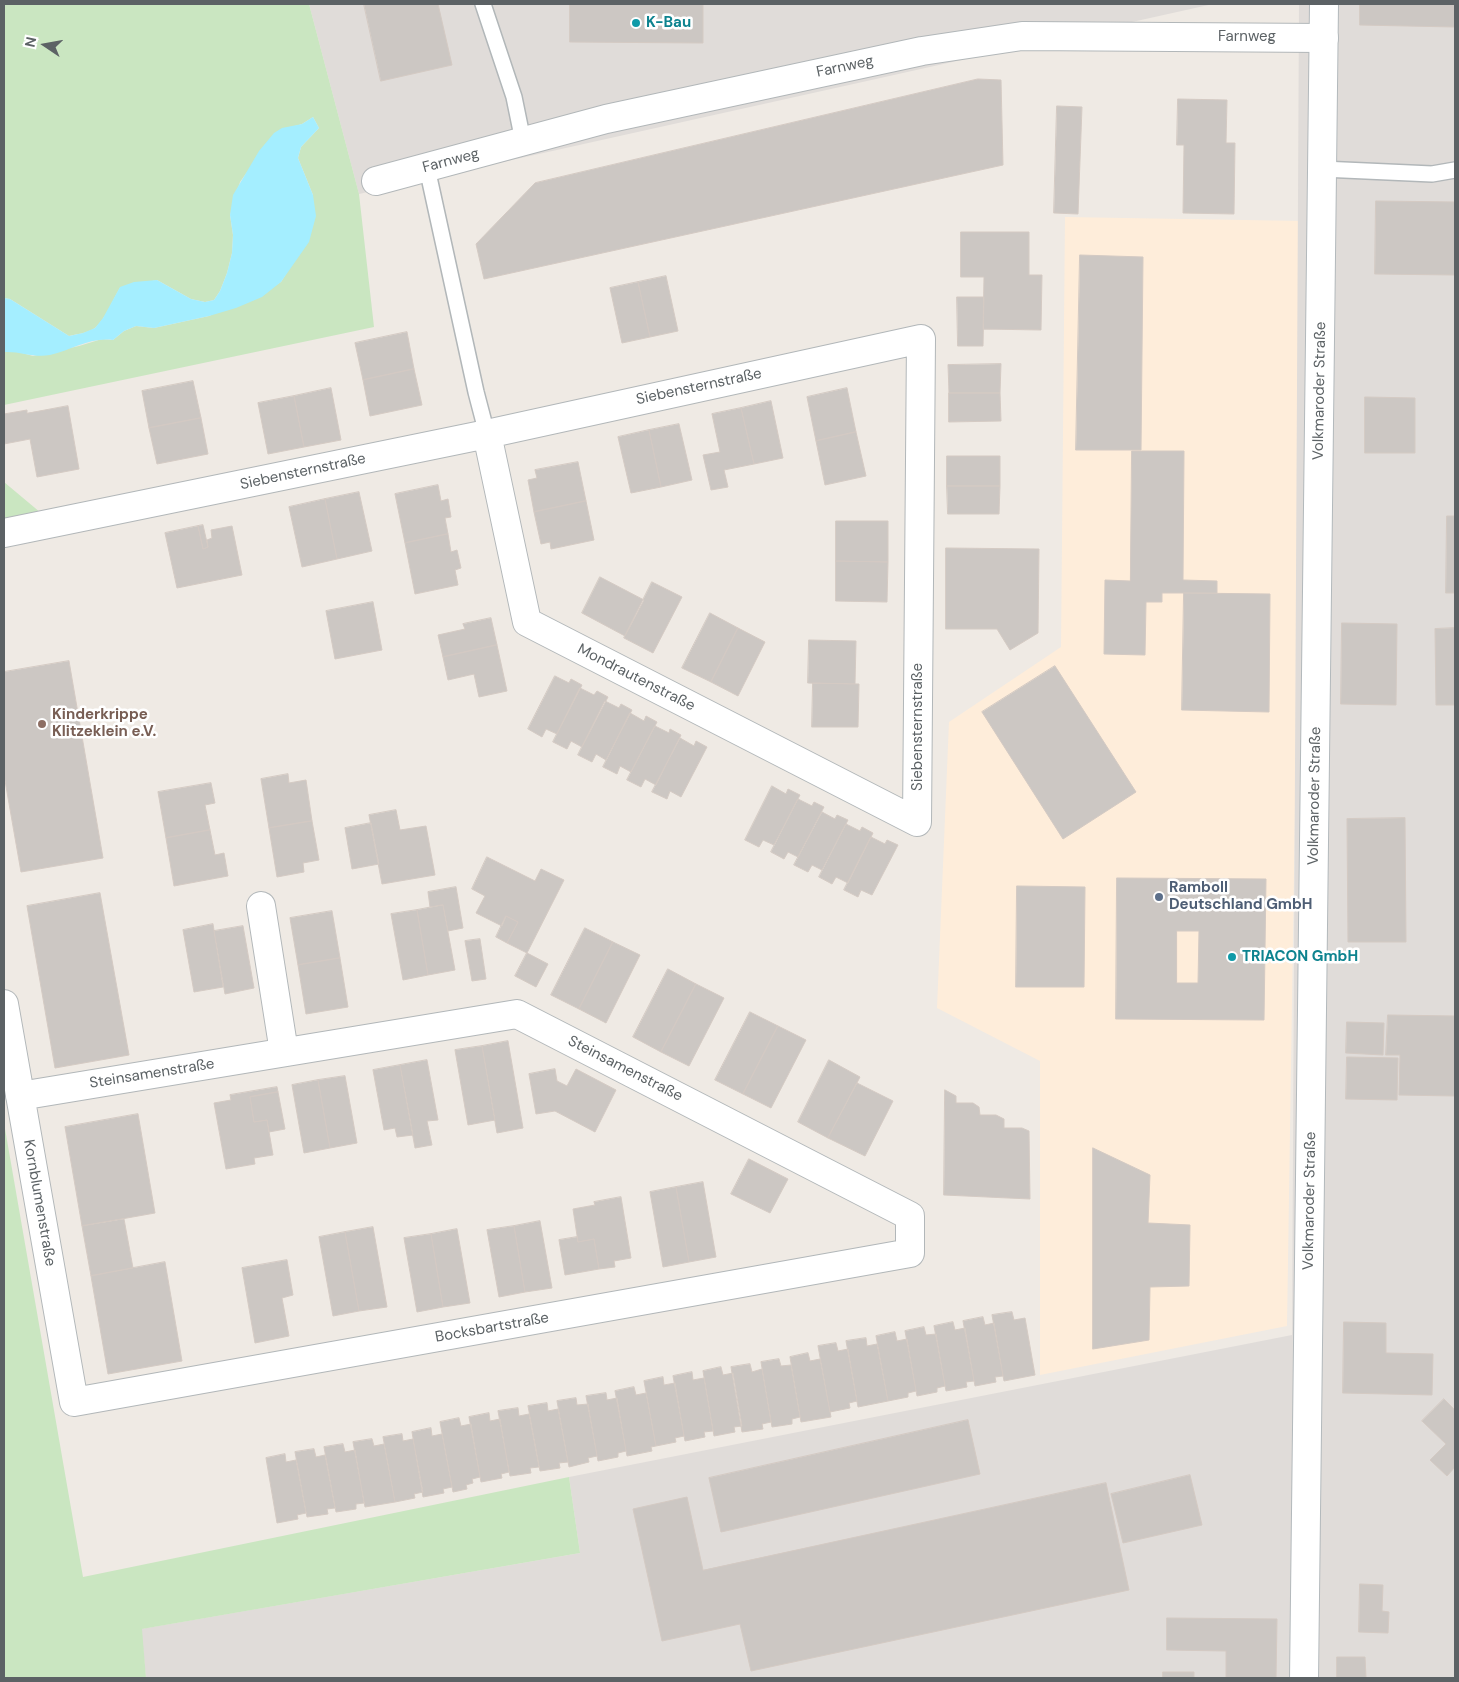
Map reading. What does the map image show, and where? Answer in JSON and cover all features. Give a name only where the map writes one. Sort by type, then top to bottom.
[{"type":"street","name":"Volkmaroder Straße","points":[[1304,1678],[1324,4]]},
{"type":"street","name":"Farnweg","points":[[376,181],[606,119],[912,53],[1022,36],[1324,38]]},
{"type":"street","name":"Siebensternstraße","points":[[4,532],[488,434],[921,339],[917,822]]},
{"type":"street","name":"Mondrautenstraße","points":[[488,434],[527,622],[917,822]]},
{"type":"street","points":[[261,906],[284,1052]]},
{"type":"street","name":"Kornblumenstraße","points":[[4,1004],[74,1402]]},
{"type":"street","name":"Steinsamenstraße","points":[[20,1096],[517,1014],[910,1216],[910,1253]]},
{"type":"street","name":"Bocksbartstraße","points":[[74,1402],[910,1253]]},
{"type":"lane","points":[[482,4],[514,97],[523,141]]},
{"type":"lane","points":[[427,168],[476,392],[488,434]]},
{"type":"lane","points":[[1322,169],[1432,174],[1455,170]]},
{"type":"shaded area","points":[[309,4],[1213,4],[359,194]]},
{"type":"shaded area","points":[[1299,4],[1455,4],[1455,1678],[146,1678],[141,1629],[580,1553],[569,1477],[1292,1335]]},
{"type":"shaded area","points":[[1065,217],[1304,221],[1287,1326],[1040,1375],[1040,1061],[937,1008],[949,722],[1061,647]]},
{"type":"green space","points":[[4,4],[309,4],[359,194],[374,327],[4,405],[4,352],[15,351],[33,356],[102,339],[113,340],[124,331],[136,326],[154,328],[209,316],[281,282],[292,263],[313,195],[298,158],[301,147],[319,128],[313,117],[302,124],[292,127],[250,168],[240,182],[230,215],[233,235],[232,253],[227,273],[220,291],[214,300],[205,302],[191,299],[157,280],[120,288],[105,315],[95,328],[69,336],[10,299],[4,298]]},
{"type":"green space","points":[[4,482],[47,518],[4,527]]},
{"type":"green space","points":[[4,1123],[83,1577],[569,1477],[580,1553],[142,1629],[146,1678],[4,1678]]},
{"type":"water","points":[[313,117],[319,128],[301,147],[298,158],[313,195],[316,216],[309,242],[281,282],[262,297],[236,308],[209,316],[154,328],[136,326],[124,331],[113,340],[97,340],[50,355],[38,356],[4,352],[4,298],[10,299],[69,336],[95,328],[103,318],[120,287],[134,282],[157,280],[191,299],[205,302],[214,300],[220,291],[227,273],[232,253],[233,235],[230,215],[233,195],[259,151],[274,133],[282,128],[302,124]]},
{"type":"building","points":[[364,4],[438,4],[452,65],[381,81]]},
{"type":"building","name":"K-Bau","points":[[570,4],[703,4],[703,43],[570,42]]},
{"type":"building","points":[[1360,4],[1455,4],[1455,27],[1360,25]]},
{"type":"building","points":[[978,79],[1001,80],[1003,165],[484,279],[476,244],[535,183]]},
{"type":"building","points":[[1178,99],[1227,100],[1226,143],[1235,143],[1234,214],[1183,213],[1184,145],[1177,145]]},
{"type":"building","points":[[1057,106],[1082,107],[1078,214],[1054,213]]},
{"type":"building","points":[[1376,201],[1455,202],[1455,275],[1375,274]]},
{"type":"building","points":[[961,232],[1029,232],[1029,275],[1042,275],[1041,330],[983,329],[984,277],[961,277]]},
{"type":"building","points":[[1080,255],[1143,257],[1141,450],[1076,450]]},
{"type":"building","points":[[666,276],[678,331],[650,337],[638,282]]},
{"type":"building","points":[[638,282],[650,337],[622,343],[610,288]]},
{"type":"building","points":[[957,297],[984,297],[983,346],[958,346]]},
{"type":"building","points":[[407,332],[414,369],[363,380],[355,343]]},
{"type":"building","points":[[1001,364],[1000,393],[949,393],[948,365]]},
{"type":"building","points":[[414,369],[422,405],[370,416],[363,380]]},
{"type":"building","points":[[193,381],[201,418],[149,428],[142,391]]},
{"type":"building","points":[[331,388],[341,440],[304,447],[294,396]]},
{"type":"building","points":[[847,388],[856,432],[816,441],[807,397]]},
{"type":"building","points":[[949,393],[1000,393],[1001,421],[949,422]]},
{"type":"building","points":[[294,396],[304,447],[268,454],[258,403]]},
{"type":"building","points":[[1365,397],[1415,398],[1415,453],[1365,453]]},
{"type":"building","points":[[771,401],[783,458],[754,464],[741,408]]},
{"type":"building","points":[[68,406],[79,469],[37,477],[30,439],[4,444],[4,414],[27,410],[27,413]]},
{"type":"building","points":[[741,408],[754,464],[724,470],[728,487],[711,490],[703,455],[720,452],[712,414]]},
{"type":"building","points":[[201,418],[208,454],[157,464],[149,428]]},
{"type":"building","points":[[679,424],[692,480],[661,487],[649,430]]},
{"type":"building","points":[[649,430],[661,487],[631,493],[618,437]]},
{"type":"building","points":[[856,432],[866,476],[825,485],[816,441]]},
{"type":"building","points":[[1132,451],[1184,451],[1183,580],[1217,581],[1217,593],[1162,593],[1162,602],[1146,602],[1145,655],[1104,654],[1105,580],[1130,581]]},
{"type":"building","points":[[947,456],[1000,456],[1000,486],[947,486]]},
{"type":"building","points":[[578,462],[586,501],[534,512],[528,480],[537,478],[535,470]]},
{"type":"building","points":[[438,485],[441,501],[448,499],[451,517],[445,518],[448,534],[405,543],[395,494]]},
{"type":"building","points":[[947,486],[1000,486],[999,514],[948,514]]},
{"type":"building","points":[[359,492],[372,551],[337,559],[325,499]]},
{"type":"building","points":[[325,499],[337,559],[302,567],[289,507]]},
{"type":"building","points":[[586,501],[594,540],[551,549],[550,542],[541,544],[534,512]]},
{"type":"building","points":[[1447,516],[1455,516],[1455,593],[1446,593]]},
{"type":"building","points":[[836,521],[888,521],[888,562],[836,561]]},
{"type":"building","points":[[203,525],[208,547],[203,549],[198,526]]},
{"type":"building","points":[[198,526],[203,549],[208,547],[207,540],[212,538],[211,530],[232,526],[242,575],[177,588],[165,533]]},
{"type":"building","points":[[448,534],[451,552],[457,550],[461,568],[455,570],[458,585],[415,594],[405,543]]},
{"type":"building","points":[[946,548],[1039,549],[1038,633],[1010,650],[997,629],[946,629]]},
{"type":"building","points":[[836,561],[888,562],[887,602],[836,601]]},
{"type":"building","points":[[600,577],[644,600],[625,636],[582,613]]},
{"type":"building","points":[[652,582],[682,597],[653,653],[624,638]]},
{"type":"building","points":[[1184,593],[1270,594],[1269,712],[1182,710]]},
{"type":"building","points":[[373,602],[382,650],[335,659],[326,611]]},
{"type":"building","points":[[710,613],[738,628],[711,682],[682,668]]},
{"type":"building","points":[[491,618],[497,645],[443,657],[438,635],[465,629],[463,624]]},
{"type":"building","points":[[1342,623],[1397,624],[1396,705],[1341,704]]},
{"type":"building","points":[[738,628],[765,642],[738,696],[711,682]]},
{"type":"building","points":[[1455,628],[1455,705],[1436,705],[1435,629]]},
{"type":"building","points":[[809,640],[856,641],[855,684],[808,683]]},
{"type":"building","points":[[497,645],[507,691],[479,697],[474,674],[448,680],[443,657]]},
{"type":"building","name":"Kinderkrippe Klitzeklein e.V.","points":[[69,661],[103,858],[21,872],[4,775],[4,672]]},
{"type":"building","points":[[1055,666],[1136,792],[1063,839],[982,712]]},
{"type":"building","points":[[555,676],[569,683],[571,679],[582,685],[557,734],[546,729],[542,737],[528,729]]},
{"type":"building","points":[[813,683],[859,684],[858,727],[812,727]]},
{"type":"building","points":[[580,688],[594,695],[597,691],[608,697],[582,747],[571,741],[567,749],[553,742]]},
{"type":"building","points":[[605,701],[619,708],[621,704],[632,710],[606,760],[596,754],[592,762],[578,755]]},
{"type":"building","points":[[630,713],[644,721],[646,716],[657,722],[631,772],[620,766],[617,774],[603,767]]},
{"type":"building","points":[[655,726],[669,733],[670,729],[681,735],[656,785],[645,779],[641,787],[627,780]]},
{"type":"building","points":[[680,738],[694,746],[696,741],[707,747],[681,797],[670,791],[667,799],[652,792]]},
{"type":"building","points":[[288,774],[289,783],[306,780],[312,821],[269,828],[261,779]]},
{"type":"building","points":[[211,783],[215,803],[205,805],[210,830],[166,838],[158,792]]},
{"type":"building","points":[[772,786],[786,794],[788,789],[800,795],[774,845],[763,840],[759,847],[745,840]]},
{"type":"building","points":[[798,799],[812,806],[814,802],[824,807],[798,857],[788,852],[784,859],[771,852]]},
{"type":"building","points":[[396,810],[400,830],[426,826],[435,875],[382,884],[369,815]]},
{"type":"building","points":[[822,812],[835,819],[837,815],[848,820],[822,870],[812,865],[808,872],[794,865]]},
{"type":"building","points":[[1405,818],[1406,942],[1348,942],[1347,819]]},
{"type":"building","points":[[312,821],[319,860],[303,863],[304,872],[277,877],[269,828]]},
{"type":"building","points":[[371,823],[379,864],[352,869],[345,828]]},
{"type":"building","points":[[846,824],[860,831],[862,827],[873,833],[848,883],[836,877],[832,884],[819,877]]},
{"type":"building","points":[[210,830],[215,855],[224,853],[228,876],[174,886],[166,838]]},
{"type":"building","points":[[871,837],[885,844],[887,840],[898,845],[872,895],[861,890],[858,897],[844,890]]},
{"type":"building","points":[[487,857],[535,881],[541,869],[564,880],[527,953],[507,943],[518,922],[506,916],[502,926],[476,913],[485,896],[472,889]]},
{"type":"building","name":"TRIACON GmbH","points":[[1117,878],[1266,879],[1264,1020],[1116,1019]],"holes":[[[1177,931],[1199,931],[1198,983],[1177,983]]]},
{"type":"building","points":[[1017,886],[1085,887],[1084,987],[1016,987]]},
{"type":"building","points":[[456,887],[463,928],[448,931],[443,905],[430,907],[428,892]]},
{"type":"building","points":[[100,893],[129,1055],[55,1068],[27,906]]},
{"type":"building","points":[[443,905],[455,970],[428,975],[417,910]]},
{"type":"building","points":[[417,910],[428,975],[403,980],[391,914]]},
{"type":"building","points":[[332,911],[340,958],[298,965],[290,918]]},
{"type":"building","points":[[506,916],[518,922],[507,943],[496,937]]},
{"type":"building","points":[[213,924],[223,987],[194,992],[183,930]]},
{"type":"building","points":[[243,926],[254,988],[225,994],[214,931]]},
{"type":"building","points":[[585,928],[613,942],[579,1009],[551,995]]},
{"type":"building","points":[[480,939],[486,979],[472,981],[465,941]]},
{"type":"building","points":[[613,942],[640,955],[606,1023],[579,1009]]},
{"type":"building","points":[[527,953],[548,964],[536,987],[515,976]]},
{"type":"building","points":[[340,958],[348,1007],[306,1014],[298,965]]},
{"type":"building","points":[[668,969],[696,984],[661,1052],[633,1037]]},
{"type":"building","points":[[696,984],[724,998],[689,1066],[661,1052]]},
{"type":"building","points":[[750,1012],[778,1026],[743,1094],[715,1080]]},
{"type":"building","points":[[1388,1015],[1455,1016],[1455,1096],[1399,1095],[1400,1055],[1386,1055]]},
{"type":"building","points":[[1347,1022],[1384,1023],[1383,1055],[1346,1053]]},
{"type":"building","points":[[778,1026],[806,1040],[771,1108],[743,1094]]},
{"type":"building","points":[[508,1041],[523,1128],[497,1133],[482,1046]]},
{"type":"building","points":[[482,1046],[495,1120],[468,1125],[455,1050]]},
{"type":"building","points":[[1347,1057],[1398,1058],[1397,1100],[1346,1099]]},
{"type":"building","points":[[427,1060],[438,1120],[427,1121],[432,1145],[415,1148],[400,1065]]},
{"type":"building","points":[[829,1060],[860,1077],[828,1138],[798,1122]]},
{"type":"building","points":[[400,1065],[413,1135],[397,1137],[395,1128],[384,1130],[373,1070]]},
{"type":"building","points":[[555,1069],[557,1081],[567,1086],[576,1069],[616,1090],[595,1132],[555,1111],[536,1114],[529,1074]]},
{"type":"building","points":[[345,1076],[357,1143],[330,1148],[318,1080]]},
{"type":"building","points":[[318,1080],[330,1148],[304,1153],[292,1085]]},
{"type":"building","points":[[857,1083],[893,1101],[865,1156],[828,1138]]},
{"type":"building","points":[[277,1087],[278,1092],[250,1097],[254,1122],[267,1120],[273,1155],[254,1158],[255,1164],[226,1169],[214,1103],[231,1100],[230,1095]]},
{"type":"building","points":[[945,1090],[956,1096],[956,1103],[973,1103],[979,1107],[980,1115],[996,1115],[1004,1119],[1004,1128],[1022,1128],[1029,1131],[1030,1199],[944,1195]]},
{"type":"building","points":[[278,1092],[285,1129],[269,1132],[267,1120],[254,1122],[250,1097]]},
{"type":"building","points":[[138,1114],[155,1213],[82,1226],[65,1127]]},
{"type":"building","points":[[1093,1148],[1150,1175],[1148,1223],[1190,1225],[1189,1286],[1150,1287],[1149,1340],[1093,1349]]},
{"type":"building","points":[[749,1159],[788,1179],[770,1213],[731,1194]]},
{"type":"building","points":[[703,1182],[716,1257],[689,1262],[676,1187]]},
{"type":"building","points":[[676,1187],[689,1262],[663,1267],[650,1192]]},
{"type":"building","points":[[621,1197],[631,1258],[614,1261],[615,1267],[599,1269],[594,1239],[578,1242],[573,1209],[595,1205],[594,1202]]},
{"type":"building","points":[[124,1219],[133,1268],[91,1276],[82,1226]]},
{"type":"building","points":[[540,1221],[552,1288],[525,1292],[514,1226]]},
{"type":"building","points":[[514,1226],[525,1292],[499,1297],[487,1230]]},
{"type":"building","points":[[373,1227],[387,1307],[359,1311],[345,1232]]},
{"type":"building","points":[[457,1229],[470,1303],[443,1307],[431,1234]]},
{"type":"building","points":[[345,1232],[359,1311],[333,1316],[319,1237]]},
{"type":"building","points":[[431,1234],[443,1307],[417,1312],[404,1238]]},
{"type":"building","points":[[577,1237],[578,1242],[594,1239],[599,1269],[565,1275],[559,1240]]},
{"type":"building","points":[[287,1260],[293,1295],[282,1298],[289,1336],[255,1343],[242,1268]]},
{"type":"building","points":[[165,1262],[182,1361],[108,1374],[91,1276]]},
{"type":"building","points":[[1012,1312],[1014,1320],[1025,1318],[1035,1375],[1004,1381],[992,1315]]},
{"type":"building","points":[[983,1317],[985,1325],[994,1323],[1003,1376],[995,1377],[996,1382],[975,1386],[963,1321]]},
{"type":"building","points":[[953,1322],[955,1330],[965,1328],[974,1381],[966,1382],[967,1387],[946,1391],[934,1326]]},
{"type":"building","points":[[1344,1322],[1386,1323],[1386,1353],[1433,1354],[1432,1395],[1343,1393]]},
{"type":"building","points":[[924,1327],[926,1335],[936,1334],[945,1386],[937,1388],[937,1392],[917,1396],[905,1331]]},
{"type":"building","points":[[895,1332],[897,1341],[907,1339],[916,1391],[908,1393],[908,1397],[888,1401],[876,1336]]},
{"type":"building","points":[[866,1338],[867,1346],[877,1344],[888,1401],[858,1407],[846,1341]]},
{"type":"building","points":[[836,1343],[838,1351],[848,1349],[857,1401],[849,1403],[850,1408],[830,1412],[818,1346]]},
{"type":"building","points":[[808,1353],[810,1361],[820,1359],[831,1417],[801,1422],[790,1357]]},
{"type":"building","points":[[779,1359],[781,1366],[791,1365],[800,1417],[792,1419],[792,1424],[772,1427],[761,1362]]},
{"type":"building","points":[[750,1364],[752,1372],[762,1369],[771,1422],[762,1424],[763,1429],[742,1432],[731,1367]]},
{"type":"building","points":[[721,1367],[723,1375],[733,1373],[742,1426],[734,1427],[735,1432],[714,1436],[703,1371]]},
{"type":"building","points":[[692,1372],[693,1380],[704,1378],[713,1431],[704,1432],[705,1437],[685,1441],[673,1376]]},
{"type":"building","points":[[663,1377],[664,1385],[675,1383],[684,1436],[675,1438],[676,1442],[656,1446],[644,1381]]},
{"type":"building","points":[[634,1387],[636,1395],[646,1393],[656,1446],[651,1447],[652,1451],[627,1456],[615,1391]]},
{"type":"building","points":[[606,1393],[607,1400],[617,1398],[626,1451],[618,1453],[618,1457],[598,1461],[586,1396]]},
{"type":"building","points":[[576,1398],[577,1405],[588,1404],[597,1456],[588,1458],[589,1462],[569,1467],[557,1401]]},
{"type":"building","points":[[1444,1399],[1455,1410],[1455,1467],[1447,1476],[1430,1460],[1446,1444],[1422,1421]]},
{"type":"building","points":[[547,1403],[548,1411],[558,1409],[568,1462],[559,1463],[560,1468],[540,1471],[528,1406]]},
{"type":"building","points":[[518,1408],[519,1416],[529,1414],[539,1467],[530,1468],[531,1473],[510,1476],[498,1411]]},
{"type":"building","points":[[489,1413],[490,1421],[500,1419],[509,1472],[501,1474],[502,1478],[481,1482],[469,1417]]},
{"type":"building","points":[[459,1418],[461,1426],[471,1424],[480,1477],[472,1479],[473,1483],[466,1485],[467,1489],[453,1492],[440,1422]]},
{"type":"building","points":[[968,1420],[980,1474],[721,1532],[709,1478]]},
{"type":"building","points":[[431,1428],[432,1436],[442,1434],[452,1487],[443,1489],[444,1493],[423,1497],[412,1432]]},
{"type":"building","points":[[402,1434],[403,1441],[413,1439],[423,1492],[414,1494],[415,1498],[395,1502],[383,1437]]},
{"type":"building","points":[[372,1439],[374,1446],[384,1444],[395,1502],[365,1507],[353,1442]]},
{"type":"building","points":[[343,1444],[345,1452],[355,1450],[364,1503],[356,1504],[356,1509],[336,1512],[324,1447]]},
{"type":"building","points":[[314,1449],[316,1457],[325,1455],[335,1508],[327,1509],[328,1514],[307,1517],[295,1452]]},
{"type":"building","points":[[285,1454],[286,1462],[296,1460],[306,1513],[297,1515],[298,1519],[277,1523],[266,1458]]},
{"type":"building","points":[[1190,1475],[1202,1525],[1123,1543],[1111,1494]]},
{"type":"building","points":[[1106,1483],[1129,1590],[751,1671],[740,1624],[662,1641],[633,1509],[687,1497],[703,1570]]},
{"type":"building","points":[[1360,1584],[1383,1585],[1382,1611],[1389,1612],[1388,1633],[1359,1632]]},
{"type":"building","points":[[1167,1618],[1277,1619],[1276,1678],[1226,1678],[1226,1651],[1167,1650]]},
{"type":"building","points":[[1337,1657],[1365,1657],[1366,1678],[1337,1678]]},
{"type":"building","points":[[1163,1672],[1194,1672],[1194,1678],[1163,1678]]},
{"type":"place","name":"K-Bau","points":[[636,23]]},
{"type":"place","name":"Kinderkrippe Klitzeklein e.V.","points":[[42,724]]},
{"type":"place","name":"Ramboll Deutschland GmbH","points":[[1159,897]]},
{"type":"place","name":"TRIACON GmbH","points":[[1232,957]]}]
